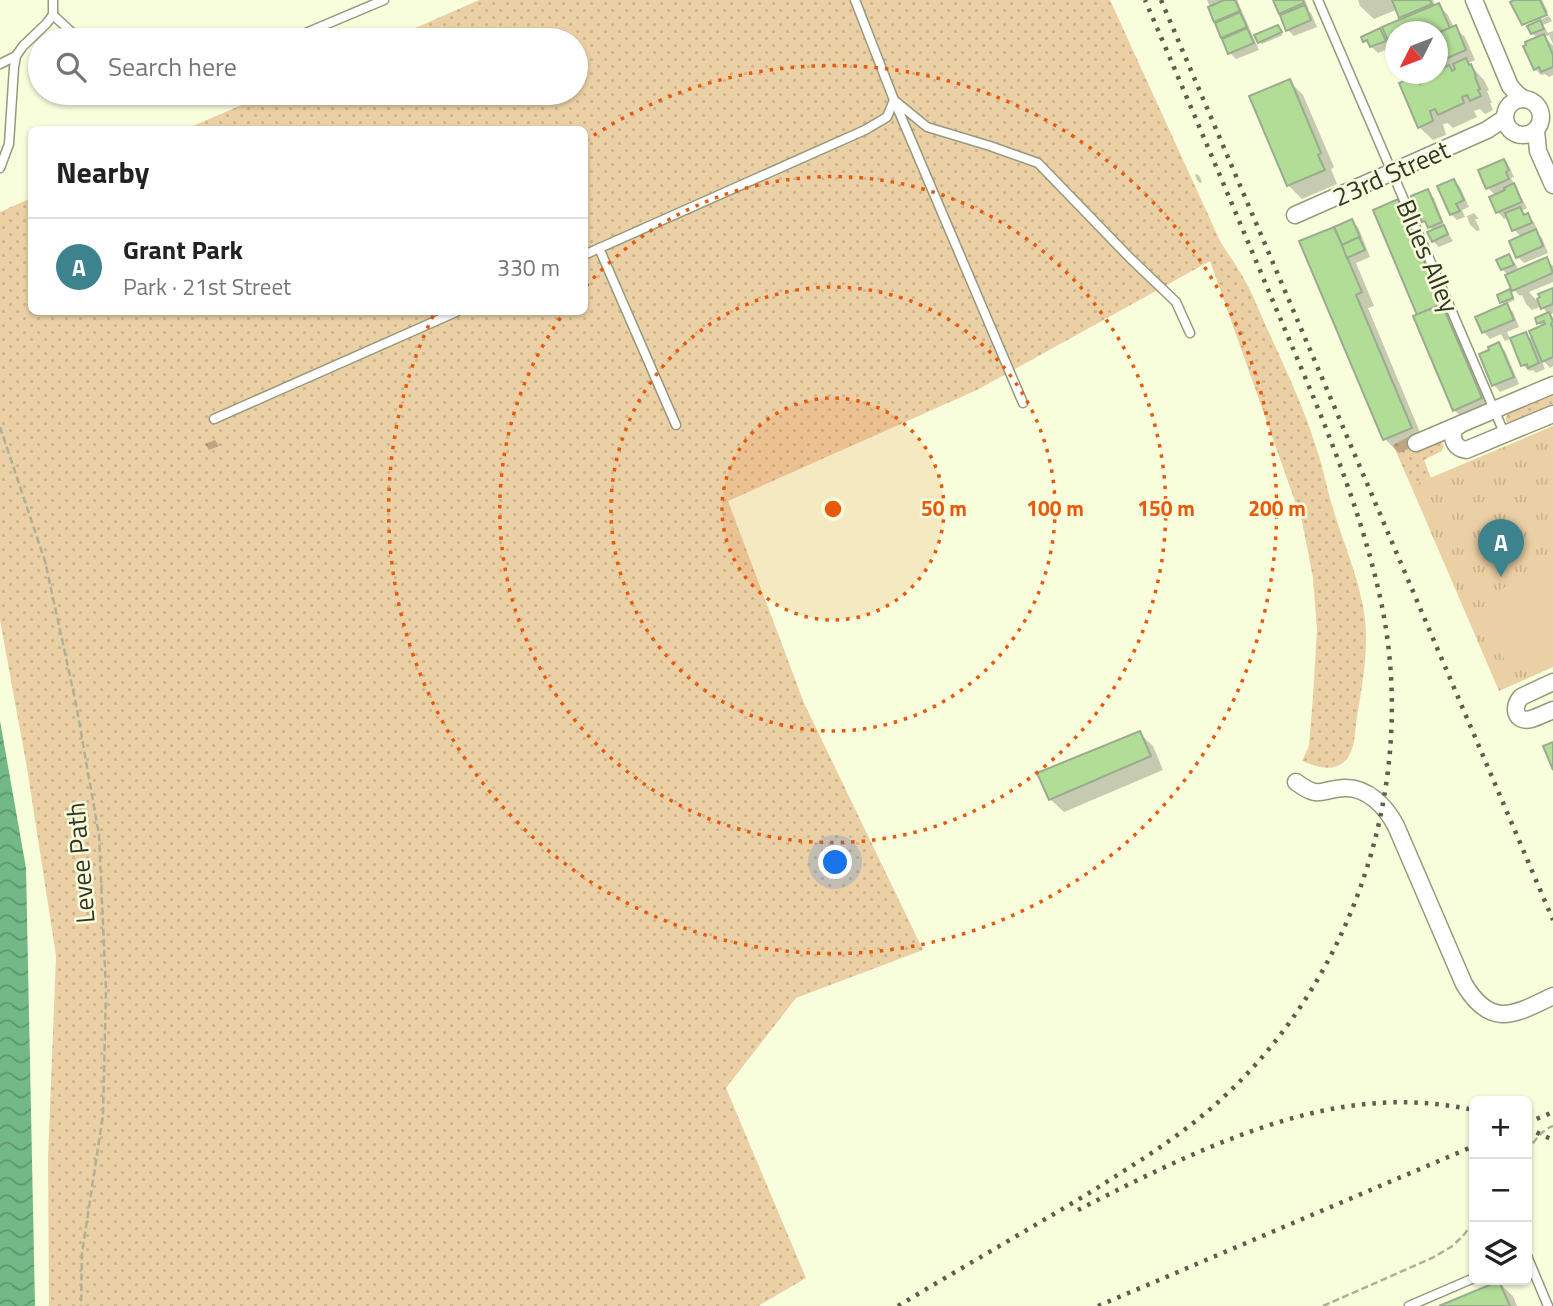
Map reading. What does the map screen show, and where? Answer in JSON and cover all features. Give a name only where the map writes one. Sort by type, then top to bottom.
[{"type":"street","points":[[1474,0],[1510,86],[1529,115],[1538,150],[1553,185]]},
{"type":"street","name":"23rd Street","points":[[1295,215],[1488,130],[1529,115]]},
{"type":"street","points":[[1416,443],[1553,385]]},
{"type":"street","points":[[1461,424],[1454,429],[1453,438],[1462,449],[1471,450],[1553,414]]},
{"type":"street","points":[[1553,682],[1521,697],[1515,708],[1518,716],[1525,720],[1553,710]]},
{"type":"street","points":[[1296,782],[1306,789],[1320,793],[1353,789],[1365,793],[1383,806],[1396,826],[1464,984],[1478,1004],[1493,1013],[1509,1014],[1553,996]]},
{"type":"lane","points":[[42,28],[52,16],[53,0]]},
{"type":"lane","points":[[318,28],[384,0]]},
{"type":"lane","points":[[855,0],[894,100],[1023,403]]},
{"type":"lane","name":"Blues Alley","points":[[1318,0],[1505,435]]},
{"type":"lane","points":[[52,16],[66,28]]},
{"type":"lane","points":[[0,168],[9,144],[16,56],[28,41]]},
{"type":"lane","points":[[0,64],[16,56]]},
{"type":"lane","points":[[588,253],[865,130],[887,117],[894,100]]},
{"type":"lane","points":[[894,100],[927,127],[1038,163],[1176,302],[1190,333]]},
{"type":"lane","points":[[599,248],[676,425]]},
{"type":"lane","points":[[214,419],[449,315]]},
{"type":"lane","points":[[1532,1268],[1548,1306]]},
{"type":"lane","points":[[1409,1306],[1469,1280]]},
{"type":"path","name":"Levee Path","points":[[0,427],[45,561],[76,704],[99,835],[106,990],[103,1115],[82,1253],[81,1306]]},
{"type":"path","points":[[1532,1144],[1547,1128],[1553,1126]]},
{"type":"path","points":[[1323,1306],[1432,1258],[1451,1247],[1473,1222]]},
{"type":"green space","points":[[479,0],[1110,0],[1221,243],[1252,294],[1296,393],[1319,456],[1355,574],[1365,619],[1365,659],[1353,746],[1345,761],[1339,765],[1325,768],[1302,761],[1309,746],[1313,697],[1317,630],[1313,578],[1302,521],[1210,261],[977,390],[728,501],[804,703],[923,950],[796,998],[726,1088],[806,1278],[758,1306],[49,1306],[48,1158],[56,956],[27,768],[0,620],[0,212],[28,199],[28,315],[588,315],[588,126],[193,126],[241,105],[588,105],[588,28],[415,28]]},
{"type":"green space","points":[[1553,393],[1553,405],[1512,422],[1505,419],[1508,413]]},
{"type":"green space","points":[[1553,426],[1553,667],[1499,691],[1411,486]]},
{"type":"green space","points":[[1408,437],[1414,452],[1438,442],[1442,442],[1444,446],[1442,451],[1424,460],[1431,478],[1411,486],[1393,445]]},
{"type":"green space","points":[[1523,577],[1543,582],[1553,588],[1553,656],[1535,664],[1521,666],[1511,664],[1498,650],[1481,610],[1500,591]]},
{"type":"water","points":[[0,721],[26,868],[35,1306],[0,1306]]},
{"type":"building","points":[[1224,0],[1235,0],[1240,11],[1214,22],[1208,7]]},
{"type":"building","points":[[1273,0],[1303,0],[1304,3],[1279,14]]},
{"type":"building","points":[[1392,0],[1430,0],[1432,4],[1399,18]]},
{"type":"building","points":[[1540,0],[1547,15],[1522,25],[1510,2]]},
{"type":"building","points":[[1439,3],[1447,21],[1396,21]]},
{"type":"building","points":[[1305,5],[1311,20],[1286,31],[1280,15]]},
{"type":"building","points":[[1240,12],[1247,27],[1221,38],[1215,23]]},
{"type":"building","points":[[1540,20],[1544,29],[1531,34],[1527,26]]},
{"type":"building","points":[[1278,25],[1282,32],[1258,43],[1254,35]]},
{"type":"building","points":[[1456,25],[1466,50],[1448,58],[1448,29]]},
{"type":"building","points":[[1247,28],[1254,43],[1228,54],[1222,39]]},
{"type":"building","points":[[1380,28],[1385,41],[1370,47],[1367,40],[1363,42],[1361,37]]},
{"type":"building","points":[[1544,34],[1553,55],[1553,67],[1541,72],[1539,67],[1534,70],[1523,46],[1526,45],[1525,42]]},
{"type":"building","points":[[1466,58],[1476,76],[1481,96],[1470,101],[1467,95],[1462,97],[1464,103],[1438,115],[1435,109],[1430,111],[1433,121],[1418,128],[1399,84],[1448,84],[1448,65],[1452,71],[1455,69],[1453,64]]},
{"type":"building","points":[[1290,79],[1321,153],[1318,155],[1325,170],[1287,186],[1249,96]]},
{"type":"building","points":[[1504,159],[1509,170],[1506,172],[1509,179],[1486,189],[1478,170]]},
{"type":"building","points":[[1454,179],[1464,200],[1456,204],[1460,211],[1450,215],[1437,186]]},
{"type":"building","points":[[1514,183],[1522,202],[1496,213],[1489,197]]},
{"type":"building","points":[[1428,189],[1442,222],[1428,228],[1425,221],[1422,222],[1411,196]]},
{"type":"building","points":[[1398,199],[1442,304],[1417,315],[1373,210]]},
{"type":"building","points":[[1520,207],[1524,215],[1528,213],[1532,223],[1512,231],[1505,213]]},
{"type":"building","points":[[1352,219],[1360,237],[1342,245],[1334,227]]},
{"type":"building","points":[[1444,225],[1448,234],[1432,242],[1427,232]]},
{"type":"building","points":[[1334,227],[1362,292],[1356,295],[1412,428],[1383,440],[1299,241]]},
{"type":"building","points":[[1536,229],[1543,246],[1516,258],[1509,241]]},
{"type":"building","points":[[1359,237],[1365,250],[1347,258],[1342,245]]},
{"type":"building","points":[[1509,254],[1514,265],[1501,270],[1496,260]]},
{"type":"building","points":[[1547,257],[1553,273],[1512,291],[1505,275]]},
{"type":"building","points":[[1553,288],[1553,304],[1541,309],[1538,294]]},
{"type":"building","points":[[1510,289],[1513,298],[1500,303],[1497,295]]},
{"type":"building","points":[[1507,303],[1514,320],[1482,333],[1475,317]]},
{"type":"building","points":[[1442,304],[1482,398],[1453,411],[1413,316]]},
{"type":"building","points":[[1549,312],[1553,321],[1553,357],[1542,362],[1529,331],[1545,324],[1544,321],[1537,324],[1535,318]]},
{"type":"building","points":[[1526,332],[1539,363],[1528,368],[1527,364],[1521,366],[1510,338]]},
{"type":"building","points":[[1499,342],[1514,377],[1492,386],[1479,354]]},
{"type":"building","points":[[1140,731],[1151,756],[1049,800],[1037,773]]},
{"type":"building","points":[[1553,742],[1553,770],[1543,746]]},
{"type":"building","points":[[1489,1285],[1501,1285],[1510,1306],[1439,1306]]},
{"type":"railway","points":[[898,1306],[1126,1170],[1180,1133],[1230,1091],[1275,1041],[1314,986],[1345,926],[1368,863],[1384,798],[1391,731],[1390,664],[1380,597],[1360,523],[1320,413],[1145,0]]},
{"type":"railway","points":[[1161,0],[1553,920]]},
{"type":"railway","points":[[1078,1210],[1179,1161],[1286,1120],[1372,1103],[1402,1102],[1469,1109]]},
{"type":"railway","points":[[1532,1121],[1553,1112]]},
{"type":"railway","points":[[1532,1130],[1553,1140]]},
{"type":"railway","points":[[1098,1306],[1469,1148]]},
{"type":"place","name":"Grant Park","points":[[1501,577]]}]
